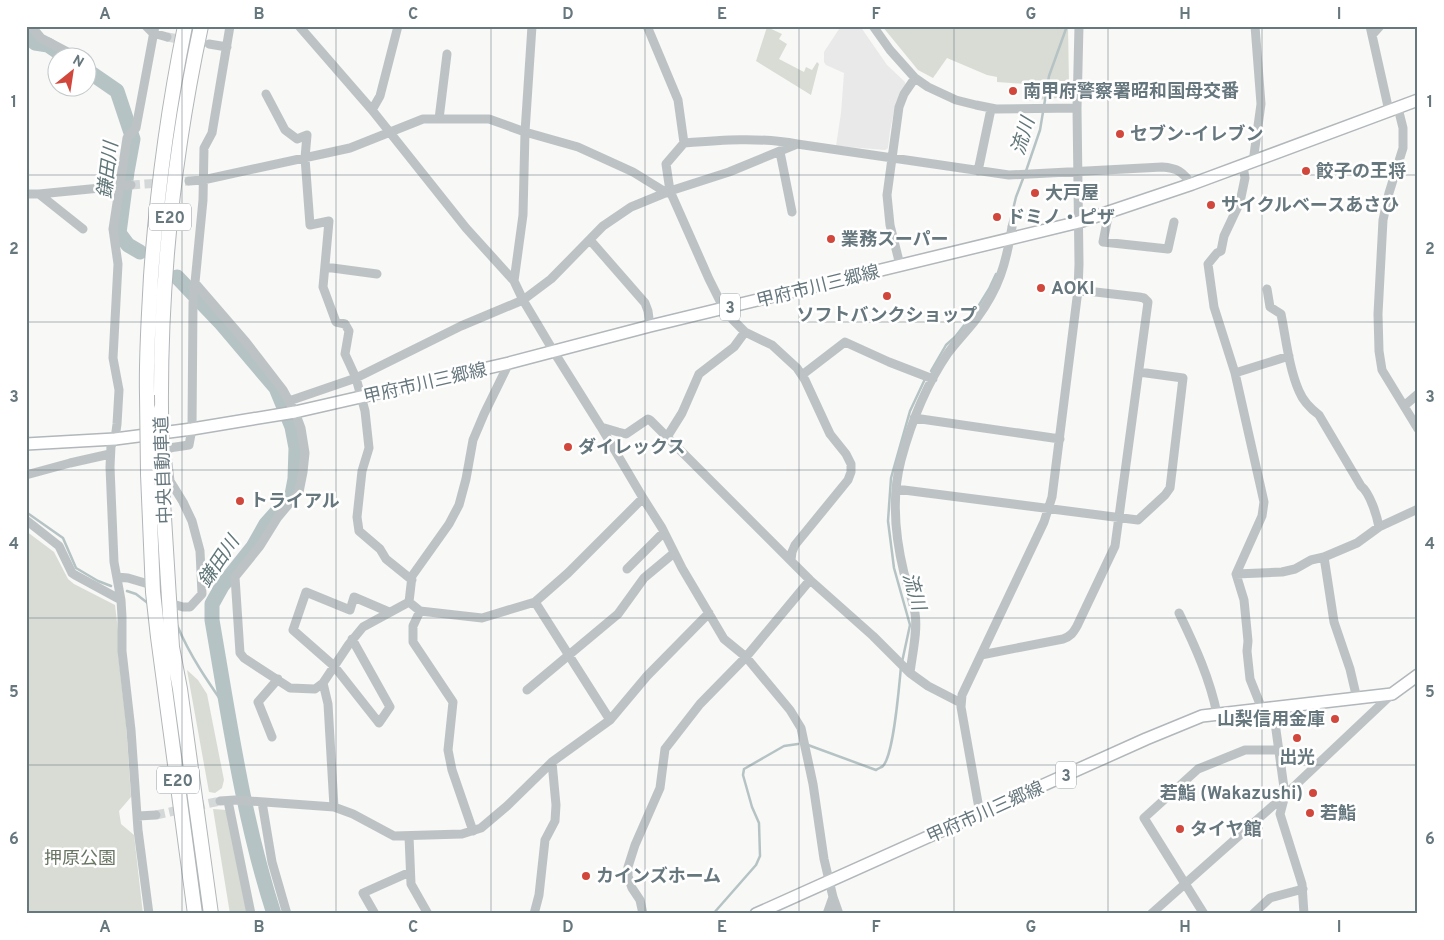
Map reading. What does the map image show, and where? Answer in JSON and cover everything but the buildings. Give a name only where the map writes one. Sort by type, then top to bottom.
[{"type":"highway","name":"中央自動車道","points":[[185,26],[169,110],[155,230],[148,318],[146,394],[149,587],[160,647],[195,914]]},
{"type":"highway","name":"中央自動車道","points":[[200,26],[175,173],[162,319],[161,409],[162,485],[172,604],[173,655],[180,689],[211,914]]},
{"type":"main road","name":"甲府市川三郷線","points":[[26,444],[115,439],[192,429],[295,412],[363,398],[554,352],[650,326],[900,265],[1012,232],[1079,222],[1248,164],[1418,100]]},
{"type":"main road","name":"甲府市川三郷線","points":[[756,914],[1202,716],[1392,694],[1418,675]]},
{"type":"street","points":[[31,26],[41,38],[60,48]]},
{"type":"street","points":[[146,26],[168,37]]},
{"type":"street","points":[[172,604],[190,607],[202,594],[200,551],[192,521],[170,481],[167,454],[169,448],[189,445],[192,429],[193,304],[204,148],[212,133],[230,26]]},
{"type":"street","points":[[300,26],[372,110],[443,200],[514,281],[554,352],[601,426],[664,532],[674,553],[724,639],[746,657],[790,710],[801,728],[813,784],[824,859],[839,914]]},
{"type":"street","points":[[372,110],[380,96],[398,26]]},
{"type":"street","points":[[514,281],[523,215],[525,132],[532,26]]},
{"type":"street","points":[[647,26],[678,100],[684,142]]},
{"type":"street","points":[[873,26],[890,50],[915,78],[928,87],[956,100],[991,109],[1078,108]]},
{"type":"street","points":[[980,814],[962,695],[1049,508],[1052,497],[1078,290],[1079,26]]},
{"type":"street","points":[[1255,26],[1261,104],[1240,202],[1224,236],[1221,251],[1208,264],[1214,307],[1235,373],[1264,502],[1262,516],[1236,574],[1244,600],[1250,679],[1268,709],[1280,750],[1285,795],[1280,814],[1302,884],[1304,914]]},
{"type":"street","points":[[1380,26],[1371,31],[1394,109],[1403,128],[1403,148],[1388,193],[1383,220],[1378,314],[1379,351],[1382,370],[1418,429]]},
{"type":"street","points":[[150,914],[138,816],[122,651],[121,600],[114,562],[110,454],[111,446],[115,439],[119,390],[113,358],[118,264],[113,230],[127,138],[136,128],[154,30]]},
{"type":"street","points":[[210,44],[227,47]]},
{"type":"street","points":[[439,119],[447,54]]},
{"type":"street","points":[[900,265],[890,224],[887,195],[898,107],[915,78]]},
{"type":"street","points":[[266,94],[285,130],[297,139],[307,135],[305,158],[310,225],[329,220],[324,287],[336,322],[345,324],[348,331],[345,354],[363,398],[369,448],[362,471],[358,518],[359,531],[380,549],[386,559],[412,580]]},
{"type":"street","points":[[978,171],[991,109]]},
{"type":"street","points":[[189,181],[203,180],[350,148],[423,119],[489,119],[525,132],[578,147],[633,172],[668,192]]},
{"type":"street","points":[[791,560],[795,545],[842,488],[851,472],[851,464],[846,454],[830,434],[797,368],[772,345],[745,332],[724,309],[668,192],[666,164],[684,142],[746,140],[784,142],[1009,175],[1162,167],[1173,168],[1182,172],[1192,184]]},
{"type":"street","points":[[289,401],[356,378],[461,326],[523,300],[551,280],[603,226],[631,207],[668,192],[729,172],[797,144]]},
{"type":"street","points":[[780,152],[792,212]]},
{"type":"street","points":[[26,194],[131,185]]},
{"type":"street","points":[[39,194],[83,229]]},
{"type":"street","points":[[1109,212],[1103,242],[1168,249],[1174,222]]},
{"type":"street","points":[[908,671],[916,625],[896,535],[894,514],[900,462],[914,418],[933,379],[948,353],[977,318],[996,289],[1003,272],[1012,232]]},
{"type":"street","points":[[590,240],[645,302],[650,326]]},
{"type":"street","points":[[325,267],[377,274]]},
{"type":"street","points":[[195,283],[246,342],[283,390],[301,428],[305,453],[299,492],[278,516],[260,546],[235,577],[240,653],[244,658],[290,688],[315,689],[323,683],[363,627],[409,602]]},
{"type":"street","points":[[1267,289],[1270,307],[1281,314],[1289,356],[1299,392],[1319,416],[1361,486],[1366,489],[1379,527]]},
{"type":"street","points":[[982,655],[1063,640],[1073,634],[1115,546],[1148,302],[1139,296],[1078,290]]},
{"type":"street","points":[[667,437],[682,413],[699,374],[734,347],[745,332]]},
{"type":"street","points":[[802,375],[845,342],[933,379]]},
{"type":"street","points":[[1235,373],[1289,356]]},
{"type":"street","points":[[409,602],[412,576],[449,524],[459,505],[473,440],[509,363]]},
{"type":"street","points":[[896,489],[1138,520],[1170,488],[1183,378],[1139,372]]},
{"type":"street","points":[[1404,406],[1418,394]]},
{"type":"street","points":[[914,418],[1060,438]]},
{"type":"street","points":[[601,426],[626,434],[648,419],[810,580],[908,671],[928,686],[962,703]]},
{"type":"street","points":[[26,476],[110,454]]},
{"type":"street","points":[[409,602],[420,611],[482,618],[535,602],[568,573],[643,498]]},
{"type":"street","points":[[1236,574],[1282,572],[1295,569],[1311,560],[1324,558],[1356,543],[1379,527],[1418,509]]},
{"type":"street","points":[[26,520],[59,546],[72,573],[121,600]]},
{"type":"street","points":[[627,569],[664,532]]},
{"type":"street","points":[[527,690],[618,614],[644,578],[674,553]]},
{"type":"street","points":[[1324,558],[1334,622],[1350,669],[1356,699]]},
{"type":"street","points":[[117,577],[128,578],[149,587]]},
{"type":"street","points":[[643,914],[640,900],[632,888],[628,876],[628,867],[635,845],[660,788],[665,748],[700,704],[746,657],[810,580]]},
{"type":"street","points":[[352,640],[390,707],[379,722],[334,666],[293,630],[306,592],[350,610],[354,597],[389,612]]},
{"type":"street","points":[[535,602],[610,720]]},
{"type":"street","points":[[420,611],[413,626],[413,642],[453,702],[448,750],[452,770],[473,831]]},
{"type":"street","points":[[252,914],[228,801],[334,807],[352,814],[394,836],[462,834],[481,828],[507,806],[552,762],[610,720],[647,676],[709,613]]},
{"type":"street","points":[[1179,614],[1195,646],[1214,698],[1217,714]]},
{"type":"street","points":[[272,737],[258,702],[278,679]]},
{"type":"street","points":[[323,683],[328,704],[334,807]]},
{"type":"street","points":[[1151,914],[1285,795],[1392,694]]},
{"type":"street","points":[[1204,914],[1144,818],[1198,769],[1245,750],[1280,750]]},
{"type":"street","points":[[534,914],[539,895],[545,840],[555,821],[556,805],[552,762]]},
{"type":"street","points":[[260,802],[272,862],[287,914]]},
{"type":"street","points":[[138,816],[156,815]]},
{"type":"street","points":[[408,836],[411,884],[428,914]]},
{"type":"street","points":[[375,914],[363,893],[410,872]]},
{"type":"street","points":[[1253,914],[1270,898],[1302,889]]},
{"type":"street","points":[[827,914],[833,897]]},
{"type":"shaded area","points":[[841,26],[860,26],[887,65],[905,82],[906,86],[896,102],[888,148],[885,150],[836,146],[844,73],[826,65],[824,62],[824,52]]},
{"type":"green space","points":[[882,26],[1068,26],[1069,84],[1058,98],[1025,101],[1025,84],[997,82],[997,77],[987,75],[947,58],[933,78],[918,70]]},
{"type":"green space","points":[[767,27],[782,34],[779,39],[787,44],[779,59],[804,72],[806,67],[812,70],[817,62],[819,64],[811,95],[756,61]]},
{"type":"green space","name":"押原公園","points":[[26,531],[54,552],[68,579],[74,584],[115,605],[131,797],[119,811],[121,824],[134,835],[143,914],[26,914]]},
{"type":"green space","points":[[187,670],[198,680],[207,694],[224,780],[222,788],[215,793],[209,792]]},
{"type":"green space","points":[[213,809],[227,810],[247,914],[230,914]]},
{"type":"waterway","name":"流川","points":[[1044,106],[1049,76],[1067,26]]},
{"type":"waterway","name":"鎌田川","points":[[26,35],[35,43],[48,45],[52,48]]},
{"type":"waterway","name":"鎌田川","points":[[98,78],[117,91],[133,139],[119,233],[128,245],[140,252]]},
{"type":"waterway","name":"流川","points":[[1026,171],[1040,130],[1043,112]]},
{"type":"waterway","name":"流川","points":[[1009,226],[1016,197],[1024,176]]},
{"type":"waterway","name":"流川","points":[[931,371],[946,345],[955,337],[976,310],[996,274]]},
{"type":"waterway","name":"鎌田川","points":[[177,277],[220,322],[276,388],[292,427],[296,448],[295,479],[292,495],[266,524],[253,547],[222,586],[212,604],[212,620],[245,805],[274,914]]},
{"type":"waterway","name":"流川","points":[[902,662],[910,625],[894,568],[888,521],[891,478],[910,411],[925,379]]},
{"type":"waterway","points":[[26,512],[63,538],[76,568],[111,586]]},
{"type":"waterway","points":[[127,591],[136,594],[149,604]]},
{"type":"waterway","points":[[177,625],[206,679],[227,709]]},
{"type":"waterway","name":"流川","points":[[808,745],[876,770],[883,766],[887,759],[893,734],[901,667]]},
{"type":"waterway","name":"流川","points":[[713,914],[756,865],[760,856],[759,823],[752,807],[743,775],[744,769],[784,746],[798,744]]},
{"type":"tunnel","points":[[167,37],[202,43]]},
{"type":"tunnel","points":[[131,185],[189,181]]},
{"type":"tunnel","points":[[156,815],[220,801]]},
{"type":"place","name":"南甲府警察署昭和国母交番","points":[[1013,91]]},
{"type":"place","name":"セブン-イレブン","points":[[1120,134]]},
{"type":"place","name":"餃子の王将","points":[[1306,171]]},
{"type":"place","name":"大戸屋","points":[[1035,193]]},
{"type":"place","name":"サイクルベースあさひ","points":[[1211,205]]},
{"type":"place","name":"ドミノ・ピザ","points":[[997,217]]},
{"type":"place","name":"業務スーパー","points":[[831,239]]},
{"type":"place","name":"AOKI","points":[[1041,288]]},
{"type":"place","name":"ソフトバンクショップ","points":[[887,296]]},
{"type":"place","name":"ダイレックス","points":[[568,447]]},
{"type":"place","name":"トライアル","points":[[240,501]]},
{"type":"place","name":"山梨信用金庫","points":[[1335,719]]},
{"type":"place","name":"出光","points":[[1297,738]]},
{"type":"place","name":"若鮨 (Wakazushi)","points":[[1313,793]]},
{"type":"place","name":"若鮨","points":[[1310,813]]},
{"type":"place","name":"タイヤ館","points":[[1180,829]]},
{"type":"place","name":"カインズホーム","points":[[586,876]]}]
